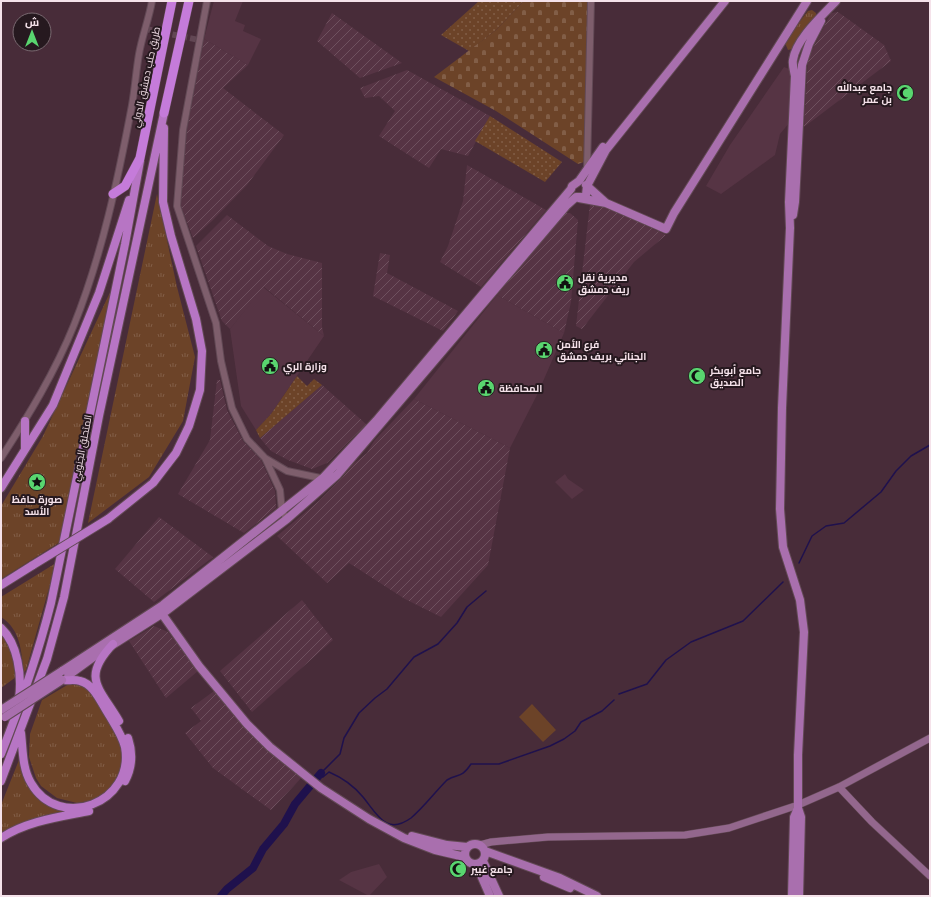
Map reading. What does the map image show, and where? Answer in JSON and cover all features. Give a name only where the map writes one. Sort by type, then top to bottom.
[{"type":"highway","name":"طريق حلب دمشق الدولي","points":[[113,194],[125,186],[140,158],[172,1]]},
{"type":"highway","points":[[1,585],[108,518],[154,483],[176,453],[189,426],[200,390],[202,350],[196,319],[171,236],[163,202],[164,113],[189,1]]},
{"type":"highway","name":"المتحلق الجنوبي","points":[[1,781],[47,659],[64,597],[99,416],[164,113]]},
{"type":"highway","name":"المتحلق الجنوبي","points":[[1,754],[18,711],[39,647],[53,596],[140,158]]},
{"type":"highway","points":[[1,488],[53,405],[91,316],[107,271],[123,217],[135,187]]},
{"type":"highway","points":[[25,421],[26,449]]},
{"type":"highway","points":[[1,628],[11,640],[17,662],[20,691],[18,711]]},
{"type":"highway","points":[[1,838],[17,829],[31,824],[88,809],[109,801],[119,791],[127,778],[131,751],[124,729],[94,677],[96,667],[113,644]]},
{"type":"highway","points":[[21,731],[25,768],[34,789],[45,800],[61,807],[88,809],[100,802],[115,788],[124,770],[125,748],[119,732],[90,686],[78,680],[62,680]]},
{"type":"main road","points":[[2,715],[62,680],[94,653],[113,644],[198,583],[286,519],[326,480],[571,189],[574,183],[579,181],[720,1]]},
{"type":"main road","points":[[198,583],[282,511],[326,480],[337,475],[499,286],[566,205],[577,197],[586,195],[587,186],[606,150],[725,1]]},
{"type":"main road","points":[[571,189],[577,197],[606,203],[666,229],[674,213],[807,1]]},
{"type":"main road","points":[[798,896],[801,817],[798,807],[798,755],[804,632],[800,600],[783,547],[780,508],[782,408],[790,228],[795,202],[802,65],[810,44],[827,11],[836,1]]},
{"type":"main road","points":[[579,181],[606,203]]},
{"type":"main road","points":[[2,715],[62,671],[94,653],[162,609]]},
{"type":"main road","points":[[162,609],[173,632],[228,700],[272,745],[323,787],[370,820],[404,838],[436,850],[465,857]]},
{"type":"main road","points":[[467,847],[465,857],[468,862],[482,856],[491,842],[585,835],[658,836],[711,832],[729,828],[798,807],[839,787],[930,738]]},
{"type":"main road","points":[[323,787],[406,834],[447,845],[467,847],[476,844],[499,896]]},
{"type":"main road","points":[[839,787],[872,822],[930,876]]},
{"type":"main road","points":[[792,896],[794,817],[798,807]]},
{"type":"main road","points":[[482,856],[490,896]]},
{"type":"main road","points":[[482,856],[537,875],[586,896]]},
{"type":"main road","points":[[482,856],[552,875],[597,896]]},
{"type":"street","points":[[1,458],[25,421],[62,354],[74,324],[106,226],[132,104],[140,52],[152,1]]},
{"type":"street","points":[[207,1],[183,130],[177,206],[216,323],[221,361],[232,408],[248,439],[265,458],[280,490],[282,511],[286,519]]},
{"type":"street","points":[[587,169],[592,10],[591,1]]},
{"type":"street","points":[[265,458],[287,471],[326,480]]},
{"type":"shaded area","points":[[214,1],[243,1],[235,21],[245,25],[243,31],[261,39],[248,65],[204,39]]},
{"type":"shaded area","points":[[838,12],[884,45],[891,61],[804,127],[808,58],[831,13]]},
{"type":"shaded area","points":[[332,13],[402,63],[360,78],[317,41]]},
{"type":"shaded area","points":[[204,39],[248,65],[223,88],[284,135],[247,185],[193,238],[181,206],[182,184],[187,130]]},
{"type":"shaded area","points":[[784,67],[792,70],[790,122],[780,134],[775,155],[721,194],[706,186],[730,145]]},
{"type":"shaded area","points":[[407,70],[490,116],[468,156],[441,149],[429,168],[379,136],[395,111],[379,96],[365,98],[360,88]]},
{"type":"shaded area","points":[[467,165],[546,210],[481,287],[440,262],[448,246],[463,201]]},
{"type":"shaded area","points":[[590,204],[605,206],[666,235],[634,262],[582,329],[576,326]]},
{"type":"shaded area","points":[[566,213],[570,213],[578,220],[571,302],[564,333],[497,295]]},
{"type":"shaded area","points":[[227,215],[268,246],[287,254],[322,263],[322,327],[324,336],[264,287],[230,329],[222,321],[196,246]]},
{"type":"shaded area","points":[[380,253],[390,255],[387,273],[458,311],[443,331],[373,296]]},
{"type":"shaded area","name":"وزارة الري","points":[[263,287],[324,336],[271,414],[256,430],[241,406],[230,329]]},
{"type":"shaded area","points":[[497,295],[564,333],[538,393],[510,448],[414,399]]},
{"type":"shaded area","points":[[217,380],[220,380],[227,410],[243,441],[261,460],[275,491],[276,508],[244,533],[178,494],[210,440]]},
{"type":"shaded area","points":[[322,385],[366,424],[327,463],[312,469],[288,460],[271,451],[260,438]]},
{"type":"shaded area","points":[[414,399],[510,448],[488,565],[441,617],[405,599],[349,563],[327,583],[277,536],[320,500],[342,478],[353,464],[367,453],[374,441]]},
{"type":"shaded area","points":[[565,474],[568,479],[584,490],[572,499],[555,482]]},
{"type":"shaded area","points":[[159,517],[213,557],[154,602],[115,569]]},
{"type":"shaded area","points":[[302,600],[333,640],[252,712],[220,671]]},
{"type":"shaded area","points":[[154,626],[168,632],[198,671],[166,698],[129,641]]},
{"type":"shaded area","points":[[214,691],[269,750],[302,777],[271,810],[213,768],[185,733],[201,721],[191,708]]},
{"type":"shaded area","points":[[379,864],[387,877],[369,896],[339,880],[351,872]]},
{"type":"green space","points":[[479,1],[524,1],[496,30],[469,51],[441,35]]},
{"type":"green space","points":[[524,1],[587,1],[589,5],[584,162],[578,164],[496,111],[434,77],[496,30]]},
{"type":"green space","points":[[812,10],[816,13],[816,17],[792,49],[788,50],[785,43],[787,38],[808,11]]},
{"type":"green space","points":[[490,116],[562,162],[545,182],[475,141]]},
{"type":"green space","points":[[157,194],[177,287],[195,357],[183,421],[149,477],[88,523]]},
{"type":"green space","points":[[112,288],[60,542],[1,579],[1,506],[43,436]]},
{"type":"green space","points":[[297,376],[307,386],[314,379],[322,385],[260,438],[256,430],[271,414]]},
{"type":"green space","points":[[56,563],[26,670],[24,672],[19,642],[13,628],[1,617],[1,597]]},
{"type":"green space","points":[[1,627],[13,647],[16,677],[1,688]]},
{"type":"green space","points":[[74,681],[89,685],[124,738],[121,776],[104,795],[88,801],[77,803],[57,798],[41,786],[36,778],[29,757],[30,734],[42,700]]},
{"type":"green space","points":[[532,704],[556,730],[543,742],[519,717]]},
{"type":"green space","points":[[23,750],[26,769],[45,798],[77,809],[47,815],[28,821],[1,835],[1,805]]},
{"type":"waterway","points":[[799,563],[812,536],[826,526],[844,523],[881,492],[896,471],[911,456],[930,445]]},
{"type":"waterway","points":[[619,694],[647,684],[666,660],[691,642],[743,621],[783,582]]},
{"type":"waterway","points":[[321,773],[340,754],[344,738],[359,713],[387,689],[414,657],[438,644],[457,623],[467,607],[486,591]]},
{"type":"waterway","points":[[318,777],[323,777],[329,772],[339,777],[356,789],[383,821],[395,825],[402,823],[416,814],[447,780],[462,774],[471,764],[499,764],[550,746],[564,739],[575,731],[581,722],[602,711],[614,700]]},
{"type":"waterway","points":[[221,896],[227,889],[253,868],[263,849],[284,824],[295,804],[321,773]]},
{"type":"tunnel","points":[[146,29],[199,40]]},
{"type":"place","name":"جامع عبدالله بن عمر","points":[[905,93]]},
{"type":"place","name":"مديرية نقل ريف دمشق","points":[[565,283]]},
{"type":"place","name":"فرع الأمن الجنائي بريف دمشق","points":[[544,350]]},
{"type":"place","name":"وزارة الري","points":[[270,366]]},
{"type":"place","name":"جامع أبوبكر الصديق","points":[[697,376]]},
{"type":"place","name":"المحافظة","points":[[486,388]]},
{"type":"place","name":"صورة حافظ الأسد","points":[[37,482]]},
{"type":"place","name":"جامع غبير","points":[[458,869]]}]
